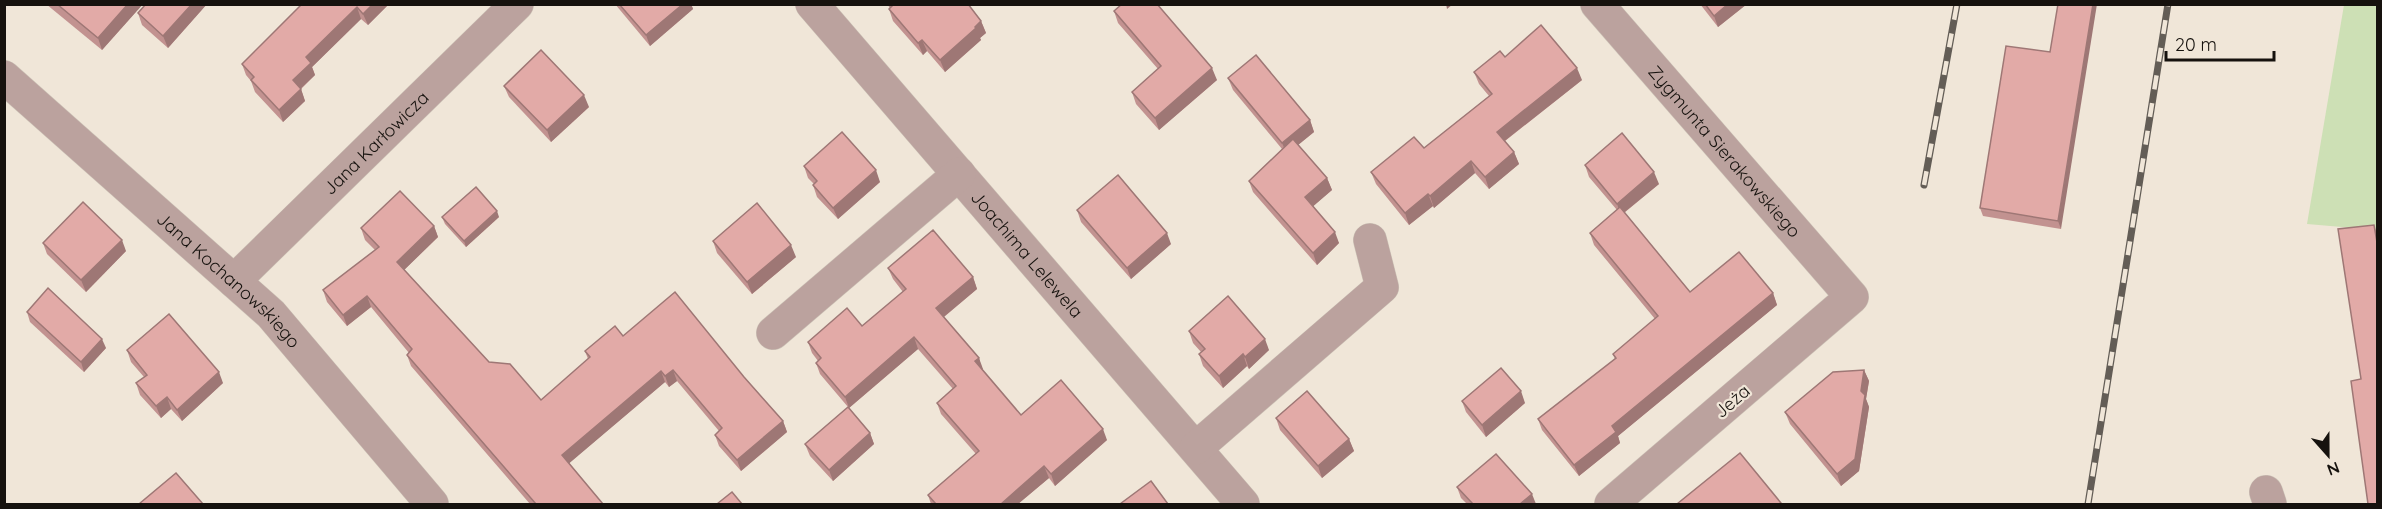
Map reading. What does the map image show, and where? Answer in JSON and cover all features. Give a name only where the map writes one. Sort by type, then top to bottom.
[{"type":"street","name":"Jana Karłowicza","points":[[234,281],[517,4]]},
{"type":"street","name":"Joachima Lelewela","points":[[812,4],[1243,504]]},
{"type":"street","name":"Zygmunta Sierakowskiego","points":[[1597,4],[1852,297]]},
{"type":"street","name":"Jana Kochanowskiego","points":[[4,77],[271,314],[432,504]]},
{"type":"street","points":[[773,333],[959,174]]},
{"type":"street","points":[[1196,448],[1382,287],[1370,240]]},
{"type":"street","name":"Jeża","points":[[1611,504],[1852,297]]},
{"type":"green space","points":[[2344,5],[2377,5],[2377,230],[2307,224]]},
{"type":"building","points":[[57,4],[128,4],[98,38]]},
{"type":"building","points":[[146,4],[192,4],[163,36],[138,13]]},
{"type":"building","points":[[302,4],[373,4],[363,14],[357,7],[306,57],[311,63],[293,80],[301,89],[279,110],[251,80],[254,77],[242,64]]},
{"type":"building","points":[[619,4],[683,4],[646,35]]},
{"type":"building","points":[[892,4],[968,4],[981,21],[940,60],[922,40],[918,43],[889,9]]},
{"type":"building","points":[[1122,4],[1157,4],[1212,68],[1155,118],[1132,92],[1161,66],[1114,11]]},
{"type":"building","points":[[1705,4],[1728,4],[1714,16]]},
{"type":"building","points":[[2058,4],[2093,4],[2058,221],[1980,208],[2006,46],[2050,52]]},
{"type":"building","points":[[1541,25],[1577,68],[1497,132],[1514,152],[1485,177],[1471,161],[1430,196],[1428,194],[1405,213],[1371,172],[1414,137],[1424,148],[1492,94],[1474,72],[1500,51],[1505,57]]},
{"type":"building","points":[[541,50],[584,95],[547,130],[504,86]]},
{"type":"building","points":[[1256,55],[1310,120],[1282,143],[1228,78]]},
{"type":"building","points":[[842,132],[876,170],[833,208],[813,185],[817,181],[804,166]]},
{"type":"building","points":[[1622,133],[1654,172],[1617,204],[1585,165]]},
{"type":"building","points":[[1293,139],[1327,178],[1305,197],[1335,232],[1313,253],[1249,181]]},
{"type":"building","points":[[1118,175],[1167,233],[1127,268],[1077,210]]},
{"type":"building","points":[[476,187],[497,211],[464,241],[442,217]]},
{"type":"building","points":[[400,191],[434,226],[397,262],[489,362],[510,364],[541,400],[590,357],[585,351],[615,326],[623,336],[675,292],[783,421],[737,460],[715,435],[722,428],[673,370],[665,376],[661,371],[562,455],[603,504],[536,504],[407,355],[412,349],[367,296],[343,315],[323,290],[379,247],[361,228]]},
{"type":"building","points":[[83,202],[122,240],[81,280],[43,243]]},
{"type":"building","points":[[757,203],[791,245],[747,282],[713,241]]},
{"type":"building","points":[[1620,207],[1690,292],[1739,252],[1773,293],[1612,426],[1616,432],[1574,465],[1538,419],[1616,358],[1613,354],[1658,316],[1590,233]]},
{"type":"building","points":[[2374,225],[2378,248],[2378,504],[2368,504],[2351,381],[2361,379],[2338,229]]},
{"type":"building","points":[[933,230],[973,277],[936,308],[979,358],[975,361],[1021,415],[1061,380],[1103,429],[1051,474],[1044,466],[1001,504],[936,504],[928,495],[979,451],[937,403],[956,386],[914,337],[845,397],[816,363],[821,358],[808,342],[847,308],[862,326],[906,289],[888,268]]},
{"type":"building","points":[[48,288],[102,339],[81,362],[27,312]]},
{"type":"building","points":[[1228,296],[1265,339],[1245,357],[1243,354],[1219,376],[1199,354],[1205,349],[1189,331]]},
{"type":"building","points":[[169,314],[219,372],[177,410],[167,397],[156,406],[136,383],[147,375],[127,350]]},
{"type":"building","points":[[1501,368],[1521,391],[1482,425],[1462,401]]},
{"type":"building","points":[[1864,370],[1861,391],[1865,395],[1855,459],[1837,474],[1785,412],[1833,372]]},
{"type":"building","points":[[1307,391],[1349,439],[1318,466],[1276,418]]},
{"type":"building","points":[[848,407],[870,433],[829,470],[805,444]]},
{"type":"building","points":[[1740,453],[1781,503],[1677,504]]},
{"type":"building","points":[[1496,454],[1532,494],[1520,504],[1473,504],[1457,487]]},
{"type":"building","points":[[176,473],[203,504],[139,504]]},
{"type":"building","points":[[1151,481],[1168,504],[1120,504]]},
{"type":"building","points":[[732,492],[742,504],[717,504]]},
{"type":"railway","points":[[1924,185],[1957,4]]},
{"type":"railway","points":[[2088,504],[2168,4]]}]
